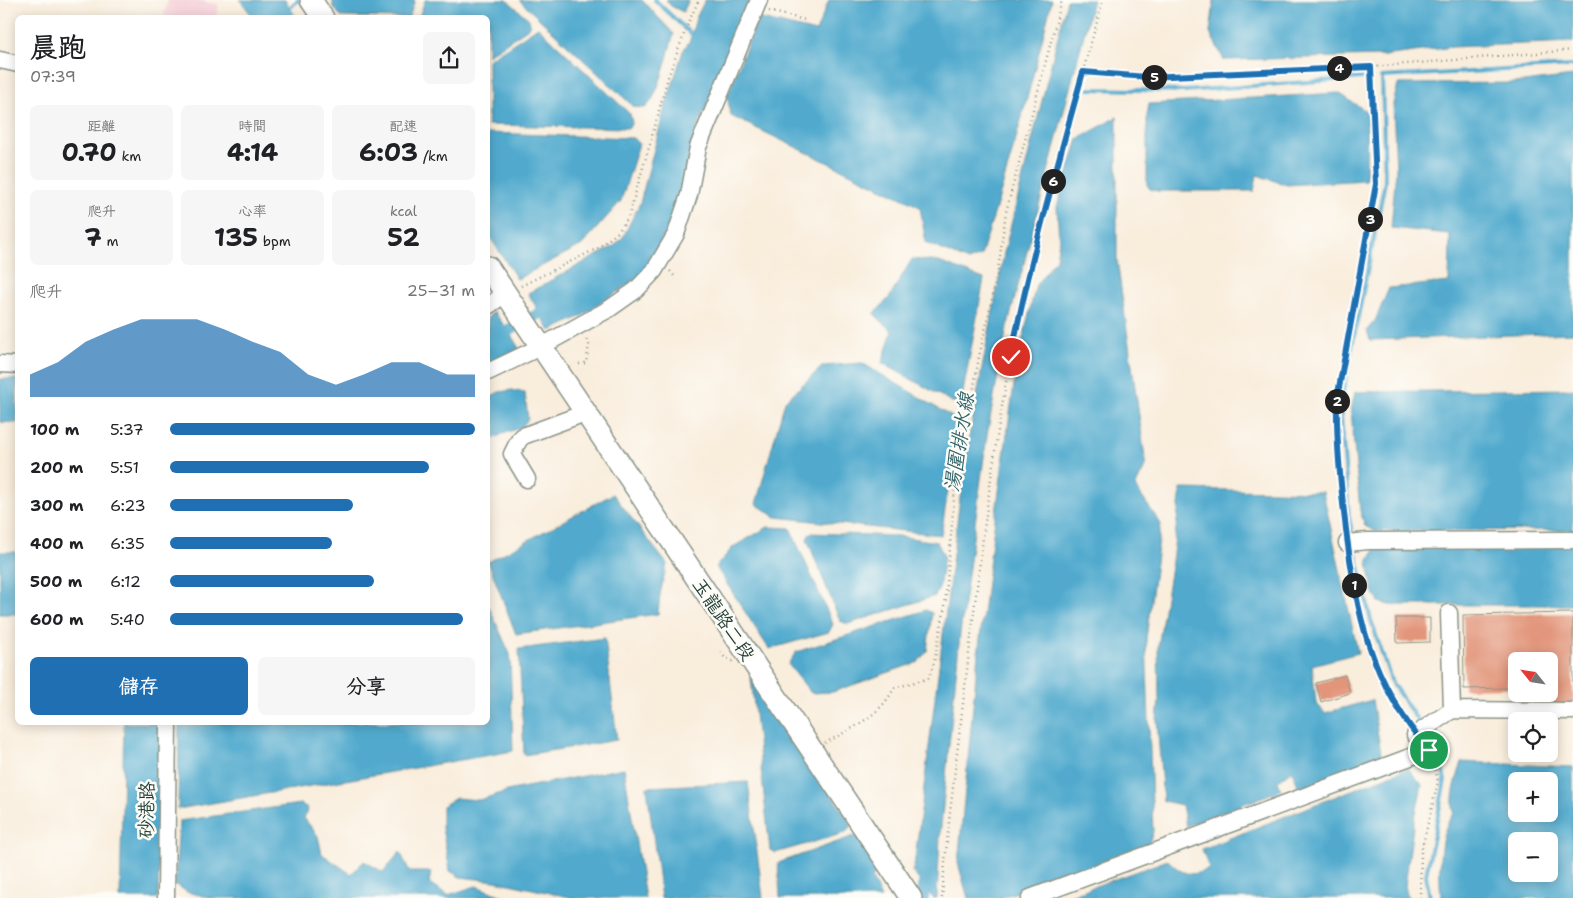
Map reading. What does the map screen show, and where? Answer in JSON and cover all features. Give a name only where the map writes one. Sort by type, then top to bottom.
[{"type":"main road","points":[[311,0],[321,15]]},
{"type":"main road","name":"玉龍路二段","points":[[490,275],[496,300],[538,344],[813,750],[910,898]]},
{"type":"street","points":[[490,371],[538,344],[579,326],[610,309],[636,290],[654,271],[676,234],[690,195],[698,147],[757,4]]},
{"type":"street","points":[[0,60],[15,63]]},
{"type":"street","points":[[0,364],[15,365]]},
{"type":"street","points":[[527,479],[512,454],[519,440],[540,429],[585,413]]},
{"type":"street","points":[[1348,543],[1368,541],[1573,540]]},
{"type":"street","points":[[1449,613],[1452,710]]},
{"type":"street","points":[[1415,735],[1452,710],[1573,711]]},
{"type":"street","name":"砂港路","points":[[166,898],[168,725]]},
{"type":"street","points":[[1030,898],[1429,750]]},
{"type":"path","points":[[496,300],[598,248],[618,232],[628,218],[668,77],[699,0]]},
{"type":"path","points":[[813,750],[860,724],[888,701],[894,688],[929,678],[934,663],[945,607],[956,475],[997,277],[1006,212],[1062,0]]},
{"type":"path","points":[[942,898],[946,843],[983,530],[1002,399],[1019,314],[1102,0]]},
{"type":"path","points":[[757,4],[805,20]]},
{"type":"path","points":[[1083,72],[1147,77],[1371,67],[1573,50]]},
{"type":"path","points":[[1371,67],[1376,184],[1337,399],[1336,433],[1348,543],[1360,618],[1375,663],[1391,699],[1415,735]]},
{"type":"path","points":[[579,326],[589,345],[586,363],[580,364]]},
{"type":"path","points":[[1420,898],[1421,852],[1438,782],[1429,750]]},
{"type":"shaded area","points":[[168,0],[197,0],[219,5],[216,15],[164,15]]},
{"type":"water","points":[[240,0],[285,0],[295,15],[251,15]]},
{"type":"water","points":[[333,0],[415,0],[410,15],[340,15],[333,6]]},
{"type":"water","points":[[425,0],[507,0],[529,19],[530,24],[527,29],[490,54],[490,15],[420,15]]},
{"type":"water","points":[[519,0],[642,0],[674,34],[659,85],[650,103],[645,108],[634,107]]},
{"type":"water","points":[[666,0],[689,0],[683,12],[671,6]]},
{"type":"water","points":[[705,0],[750,0],[697,129],[672,222],[642,275],[582,316],[550,331],[528,293],[614,246],[623,237],[640,203],[664,111],[683,51],[690,40],[696,18]]},
{"type":"water","points":[[829,0],[1052,0],[1019,129],[981,256],[968,261],[926,243],[920,207],[731,116],[727,96],[758,18],[816,32]]},
{"type":"water","points":[[1067,0],[1093,0],[1006,332],[987,435],[960,634],[940,836],[937,898],[933,898],[912,871],[965,458],[1004,253]]},
{"type":"water","points":[[1214,0],[1573,0],[1573,42],[1452,47],[1384,56],[1224,60],[1210,33]]},
{"type":"water","points":[[538,27],[630,114],[632,122],[629,128],[490,125],[490,59]]},
{"type":"water","points":[[1573,76],[1573,333],[1370,340],[1367,330],[1375,321],[1389,288],[1449,282],[1450,234],[1391,228],[1396,170],[1393,104],[1398,84],[1515,83]]},
{"type":"water","points":[[1339,93],[1367,112],[1366,180],[1287,185],[1257,175],[1254,191],[1158,191],[1150,189],[1147,185],[1147,116],[1149,104]]},
{"type":"water","points":[[1117,117],[1117,260],[1146,465],[1135,487],[1161,524],[1146,639],[1153,832],[1148,846],[1000,898],[968,898],[958,863],[978,654],[1017,363],[1036,285],[1056,259],[1059,240],[1057,207],[1078,139]]},
{"type":"water","points":[[490,133],[633,138],[639,144],[621,201],[582,245],[517,279],[490,237]]},
{"type":"water","points":[[912,259],[939,262],[984,279],[961,403],[952,402],[882,363],[892,331],[874,314],[889,298]]},
{"type":"water","points":[[494,312],[520,350],[490,365],[490,315]]},
{"type":"water","points":[[862,363],[959,421],[941,535],[776,517],[756,504],[785,401],[823,366]]},
{"type":"water","points":[[0,379],[15,379],[15,423],[0,422]]},
{"type":"water","points":[[1573,389],[1573,530],[1374,531],[1365,526],[1360,511],[1351,411],[1355,392]]},
{"type":"water","points":[[512,390],[525,393],[528,419],[521,428],[504,433],[490,441],[490,397],[499,392]]},
{"type":"water","points":[[1181,489],[1323,492],[1358,653],[1312,665],[1316,703],[1325,713],[1372,700],[1382,759],[1300,791],[1292,770],[1278,781],[1281,790],[1186,826],[1182,805],[1163,801],[1157,720],[1159,700],[1158,647]]},
{"type":"water","points":[[613,494],[667,564],[660,594],[658,614],[516,634],[490,567],[490,561]]},
{"type":"water","points":[[768,527],[790,528],[833,624],[829,632],[769,649],[716,567],[733,547]]},
{"type":"water","points":[[810,533],[898,536],[937,542],[944,556],[939,589],[935,596],[848,624],[840,621],[807,539]]},
{"type":"water","points":[[1573,546],[1573,605],[1389,605],[1379,602],[1373,592],[1368,561],[1376,548]]},
{"type":"water","points":[[0,552],[15,552],[15,614],[0,614]]},
{"type":"water","points":[[490,609],[510,654],[513,751],[178,809],[179,725],[490,725]]},
{"type":"water","points":[[926,610],[932,613],[927,651],[918,662],[833,692],[811,693],[788,664],[796,652]]},
{"type":"water","points":[[605,638],[617,740],[524,755],[519,649]]},
{"type":"water","points":[[751,678],[852,825],[845,833],[775,853],[770,850]]},
{"type":"water","points":[[124,725],[163,725],[158,898],[120,898]]},
{"type":"water","points":[[1462,762],[1573,767],[1573,898],[1441,898],[1440,854],[1448,821],[1454,813],[1453,794]]},
{"type":"water","points":[[624,768],[645,898],[574,898],[495,881],[460,877],[450,871],[442,828],[442,806],[456,798],[479,800],[511,790]]},
{"type":"water","points":[[1408,768],[1422,785],[1413,827],[1405,886],[1408,898],[1062,898],[1168,860],[1183,872],[1192,874],[1202,872],[1209,869],[1202,849]]},
{"type":"water","points":[[748,782],[763,898],[661,898],[647,787]]},
{"type":"water","points":[[300,804],[308,808],[304,818],[318,836],[322,854],[351,874],[364,861],[383,872],[400,852],[410,872],[431,872],[429,883],[448,895],[476,886],[508,898],[212,898],[187,892],[175,884],[179,821]]},
{"type":"water","points":[[857,835],[882,868],[872,878],[881,898],[780,898],[778,863]]},
{"type":"building","points":[[1573,613],[1573,706],[1538,707],[1538,702],[1558,702],[1558,652],[1508,652],[1508,688],[1464,689],[1463,615]]},
{"type":"building","points":[[1396,618],[1430,618],[1430,642],[1397,643]]},
{"type":"building","points":[[1345,675],[1350,693],[1321,702],[1316,683]]},
{"type":"waterway","points":[[282,15],[298,0]]},
{"type":"waterway","points":[[655,0],[695,38]]},
{"type":"waterway","points":[[1381,77],[1573,66]]},
{"type":"waterway","points":[[1352,533],[1349,517],[1341,402],[1385,182],[1382,77]]},
{"type":"waterway","points":[[1088,89],[1184,91],[1362,78]]},
{"type":"waterway","points":[[490,340],[554,306]]},
{"type":"waterway","points":[[1356,553],[1370,617],[1392,683],[1418,721]]},
{"type":"waterway","points":[[1429,738],[1440,759],[1445,780],[1426,875],[1430,898]]},
{"type":"waterway","name":"湯圍排水線","points":[[923,898],[925,871]]},
{"type":"route","points":[[1011,357],[1019,314],[1083,72],[1147,77],[1371,67],[1376,184],[1337,399],[1336,433],[1339,470],[1352,573],[1360,618],[1375,663],[1391,699],[1415,735],[1429,750]]}]
